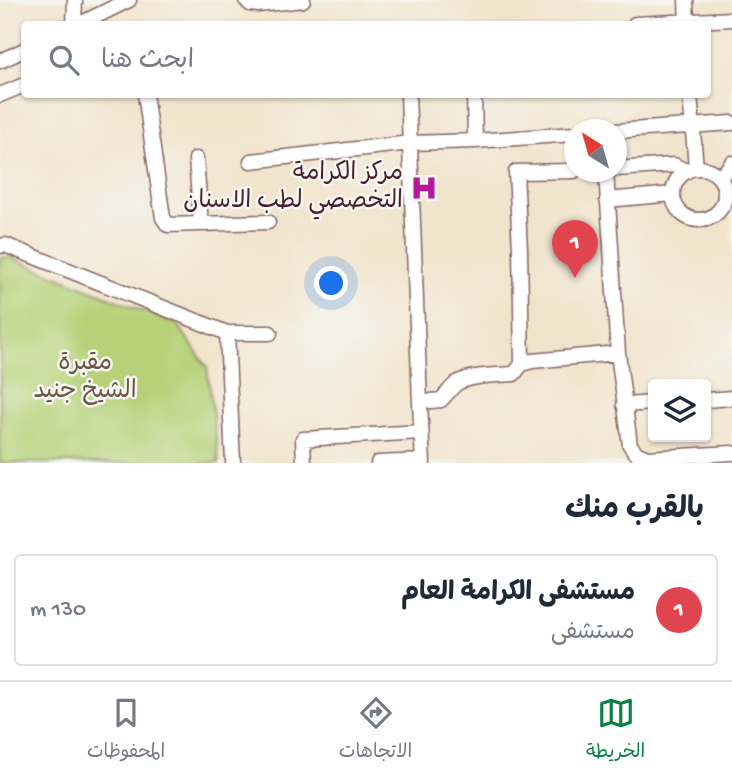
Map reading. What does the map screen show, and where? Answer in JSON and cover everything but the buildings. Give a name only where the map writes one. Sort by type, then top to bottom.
[{"type":"street","points":[[74,21],[75,0]]},
{"type":"street","points":[[98,20],[130,0]]},
{"type":"street","points":[[246,0],[250,4],[258,5],[303,0]]},
{"type":"street","points":[[686,0],[687,21]]},
{"type":"street","points":[[710,21],[732,19]]},
{"type":"street","points":[[0,61],[21,51]]},
{"type":"street","points":[[0,95],[21,87]]},
{"type":"street","points":[[146,98],[163,218],[169,225],[268,222]]},
{"type":"street","points":[[378,463],[423,462],[408,98]]},
{"type":"street","points":[[474,98],[475,141]]},
{"type":"street","points":[[690,98],[691,170]]},
{"type":"street","points":[[627,130],[732,123]]},
{"type":"street","points":[[251,161],[410,143],[564,135]]},
{"type":"street","points":[[196,159],[201,224]]},
{"type":"street","points":[[720,178],[732,163]]},
{"type":"street","points":[[627,168],[674,165],[691,170]]},
{"type":"street","points":[[702,167],[712,170],[720,178],[725,187],[727,212],[702,220],[692,219],[682,214],[675,205],[673,194],[681,174],[702,167]]},
{"type":"street","points":[[522,364],[516,172],[564,171]]},
{"type":"street","points":[[606,182],[618,353],[630,445],[636,453],[647,458],[732,453]]},
{"type":"street","points":[[607,200],[673,194]]},
{"type":"street","points":[[0,246],[5,245],[227,333],[270,333]]},
{"type":"street","points":[[227,333],[233,463]]},
{"type":"street","points":[[431,401],[441,400],[461,381],[514,374],[522,364],[550,358],[618,353]]},
{"type":"street","points":[[711,400],[732,398]]},
{"type":"street","points":[[624,405],[648,403]]},
{"type":"street","points":[[304,463],[303,439],[421,432]]},
{"type":"green space","name":"مقبرة الشيخ جنيد","points":[[9,257],[178,325],[207,367],[219,463],[0,463],[0,258]]},
{"type":"place","name":"مركز الكرامة التخصصي لطب الاسنان","points":[[424,188]]},
{"type":"place","name":"مستشفى الكرامة العام","points":[[575,278]]}]
